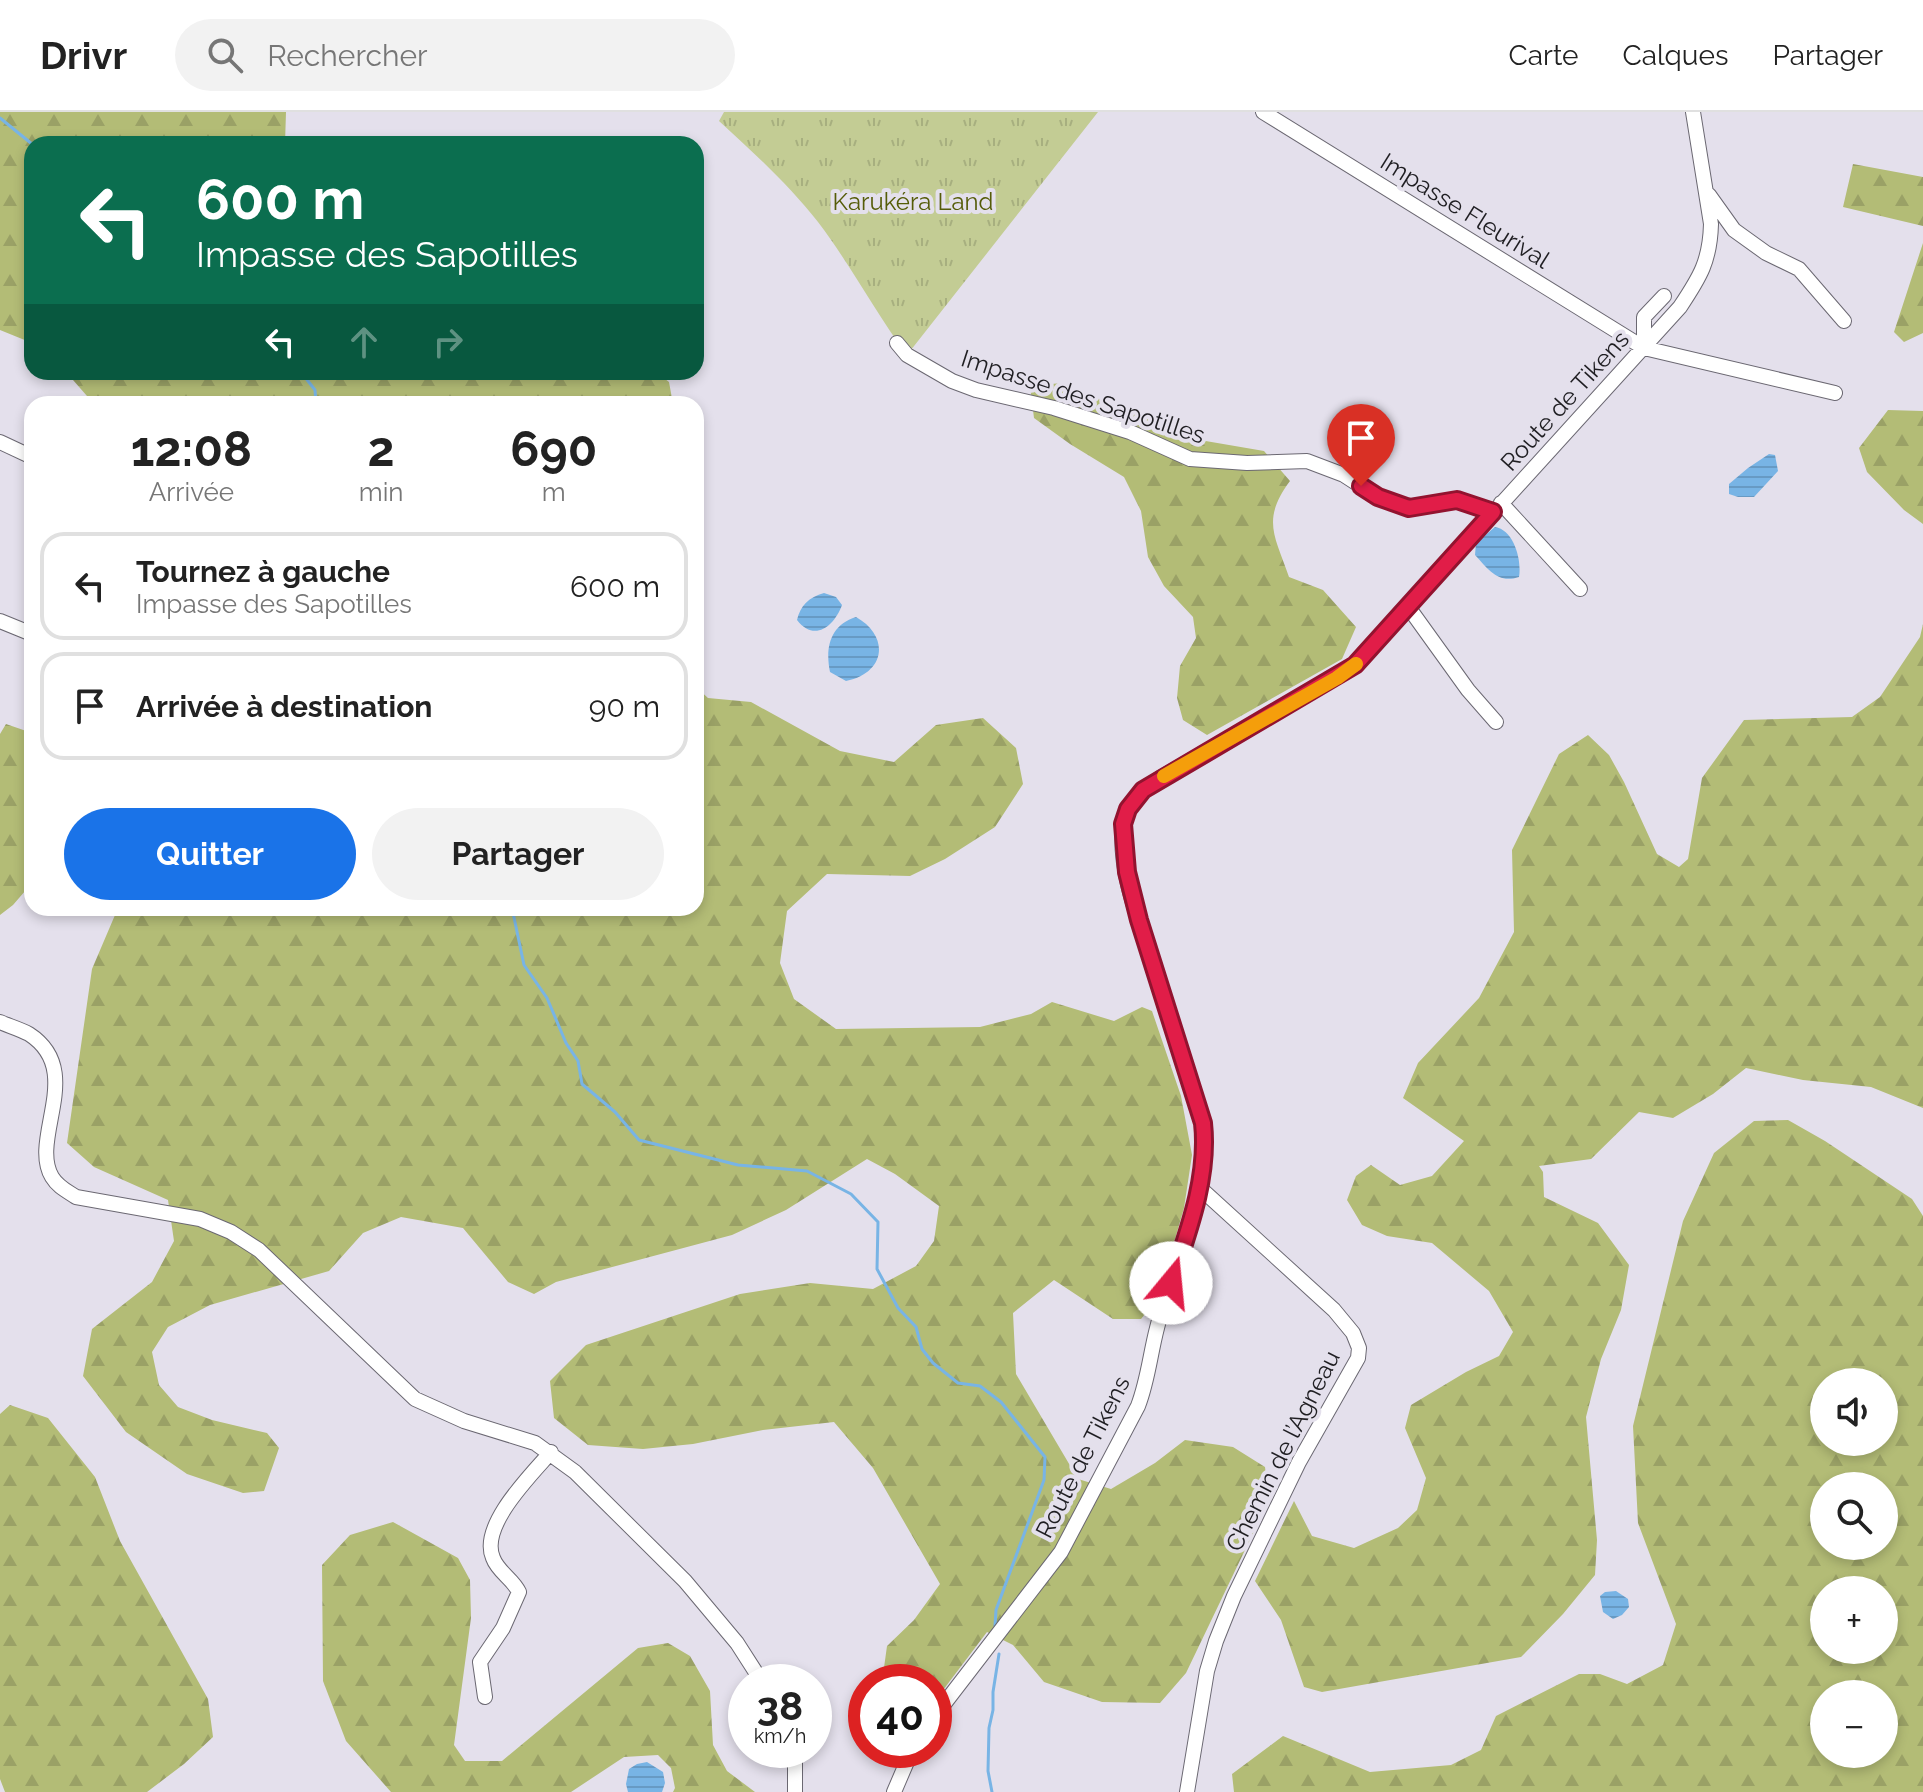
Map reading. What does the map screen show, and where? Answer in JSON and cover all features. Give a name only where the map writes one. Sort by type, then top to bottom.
[{"type":"street","name":"Impasse Fleurival","points":[[1263,112],[1644,348],[1835,393]]},
{"type":"street","name":"Route de Tikens","points":[[952,1694],[1061,1552],[1138,1406],[1147,1382],[1157,1328],[1200,1188],[1206,1151],[1203,1123],[1139,920],[1127,872],[1123,824],[1128,809],[1143,790],[1160,778],[1355,665],[1680,307],[1709,257],[1711,224],[1693,112]]},
{"type":"street","points":[[1706,192],[1734,230],[1766,253],[1799,269],[1844,321]]},
{"type":"street","points":[[1644,348],[1644,317],[1664,296]]},
{"type":"street","name":"Impasse des Sapotilles","points":[[897,343],[907,355],[952,381],[1130,432],[1190,459],[1247,463],[1307,461],[1344,475],[1378,497],[1409,508],[1457,500],[1497,508]]},
{"type":"street","points":[[0,442],[24,453]]},
{"type":"street","points":[[1497,508],[1580,589]]},
{"type":"street","points":[[1409,608],[1468,690],[1496,722]]},
{"type":"street","points":[[0,621],[24,631]]},
{"type":"street","points":[[0,1022],[28,1034],[53,1061],[55,1087],[46,1162],[59,1186],[76,1197],[200,1219],[231,1232],[269,1259],[415,1399],[464,1421],[535,1443],[551,1452],[685,1581],[737,1643],[750,1664]]},
{"type":"street","name":"Chemin de l’Agneau","points":[[1187,1792],[1207,1671],[1216,1641],[1234,1596],[1299,1462],[1352,1372],[1359,1348],[1353,1333],[1334,1310],[1200,1188]]},
{"type":"street","points":[[485,1697],[480,1662],[503,1628],[519,1592],[491,1554],[493,1529],[510,1500],[551,1452]]},
{"type":"street","points":[[795,1768],[795,1792]]},
{"type":"street","points":[[894,1792],[904,1768]]},
{"type":"green space","points":[[0,112],[286,112],[285,136],[24,136],[24,340],[0,330]]},
{"type":"green space","name":"Karukéra Land","points":[[724,112],[1098,112],[907,355],[818,222],[783,182],[719,121]]},
{"type":"green space","points":[[1853,164],[1923,177],[1923,226],[1843,207]]},
{"type":"green space","points":[[1923,243],[1923,333],[1904,342],[1894,332]]},
{"type":"green space","points":[[73,380],[666,380],[672,396],[87,396]]},
{"type":"green space","points":[[1062,383],[1194,439],[1264,451],[1290,481],[1273,518],[1273,528],[1289,577],[1323,590],[1356,627],[1342,659],[1207,735],[1183,720],[1177,698],[1180,666],[1196,638],[1193,617],[1164,586],[1148,557],[1141,511],[1124,477],[1034,418],[1030,386]]},
{"type":"green space","points":[[1888,410],[1923,411],[1923,524],[1904,510],[1867,472],[1859,448]]},
{"type":"green space","points":[[1923,624],[1923,1108],[1871,1087],[1803,1080],[1746,1068],[1713,1094],[1673,1118],[1639,1112],[1591,1159],[1539,1166],[1543,1172],[1544,1197],[1598,1223],[1629,1265],[1621,1310],[1601,1359],[1586,1417],[1597,1540],[1595,1575],[1521,1657],[1322,1692],[1304,1687],[1281,1620],[1255,1581],[1294,1501],[1312,1536],[1354,1548],[1398,1528],[1417,1510],[1426,1478],[1405,1428],[1411,1405],[1499,1356],[1513,1332],[1489,1291],[1432,1243],[1387,1236],[1362,1225],[1347,1200],[1356,1176],[1371,1165],[1400,1185],[1432,1176],[1464,1141],[1403,1098],[1418,1063],[1479,998],[1514,932],[1512,850],[1559,754],[1588,735],[1609,755],[1657,854],[1679,867],[1688,859],[1702,778],[1744,720],[1852,717],[1880,697],[1920,637]]},
{"type":"green space","points":[[704,694],[708,698],[751,702],[840,751],[894,762],[936,725],[983,718],[1016,748],[1023,784],[995,827],[945,859],[910,876],[827,874],[787,911],[780,963],[794,999],[836,1029],[980,1027],[1031,1014],[1052,1002],[1114,1021],[1142,1007],[1152,1011],[1181,1096],[1192,1155],[1184,1208],[1158,1298],[1141,1319],[1113,1319],[1054,1280],[1013,1313],[1016,1374],[1078,1479],[1111,1489],[1155,1463],[1185,1440],[1233,1447],[1265,1467],[1269,1500],[1186,1673],[1160,1703],[1102,1702],[1044,1682],[1013,1645],[987,1632],[952,1678],[952,1664],[884,1664],[887,1646],[914,1620],[940,1584],[873,1468],[834,1422],[643,1449],[588,1445],[554,1418],[550,1381],[586,1345],[740,1294],[810,1283],[873,1289],[916,1266],[934,1241],[939,1206],[895,1174],[867,1159],[786,1210],[732,1235],[556,1282],[534,1294],[508,1282],[463,1228],[401,1217],[363,1233],[329,1271],[210,1305],[168,1327],[152,1352],[159,1385],[178,1407],[212,1420],[267,1433],[279,1448],[264,1491],[243,1493],[187,1474],[126,1432],[83,1376],[92,1329],[152,1282],[174,1241],[168,1200],[94,1167],[67,1143],[92,969],[115,916],[704,916]]},
{"type":"green space","points":[[6,724],[24,730],[24,892],[0,915],[0,734]]},
{"type":"green space","points":[[1788,1120],[1912,1199],[1923,1216],[1923,1792],[1234,1792],[1232,1774],[1283,1736],[1370,1772],[1451,1765],[1481,1750],[1496,1716],[1579,1674],[1600,1674],[1627,1684],[1663,1665],[1676,1624],[1638,1523],[1633,1426],[1683,1221],[1714,1153],[1754,1121]]},
{"type":"green space","points":[[10,1405],[48,1418],[95,1477],[120,1541],[208,1699],[213,1737],[147,1792],[5,1792],[0,1779],[0,1414]]},
{"type":"green space","points":[[393,1522],[458,1558],[470,1580],[471,1618],[454,1745],[465,1761],[502,1761],[638,1648],[668,1643],[690,1656],[710,1691],[713,1745],[727,1771],[755,1792],[673,1792],[671,1768],[658,1755],[624,1757],[571,1792],[391,1792],[346,1741],[323,1681],[322,1565],[350,1535]]},
{"type":"water","points":[[1769,454],[1775,455],[1778,471],[1754,497],[1729,494],[1729,484]]},
{"type":"water","points":[[1495,527],[1502,529],[1512,540],[1519,562],[1519,577],[1500,577],[1475,555],[1476,543]]},
{"type":"water","points":[[824,593],[836,597],[842,605],[834,620],[817,631],[803,627],[797,620],[803,606]]},
{"type":"water","points":[[856,617],[874,634],[879,653],[869,670],[846,681],[830,672],[829,646],[840,626]]},
{"type":"water","points":[[1616,1591],[1628,1599],[1629,1607],[1613,1619],[1603,1612],[1600,1596]]},
{"type":"water","points":[[647,1762],[663,1772],[665,1783],[662,1792],[628,1792],[629,1769]]},
{"type":"waterway","points":[[0,118],[24,138]]},
{"type":"waterway","points":[[307,380],[315,396]]},
{"type":"waterway","points":[[514,916],[524,965],[547,998],[566,1043],[578,1061],[582,1084],[615,1112],[639,1140],[738,1165],[807,1171],[851,1194],[878,1222],[877,1269],[898,1308],[916,1327],[922,1349],[933,1363],[958,1383],[980,1386],[1001,1402],[1045,1457],[1044,1480],[996,1610],[995,1626]]},
{"type":"waterway","points":[[992,1792],[988,1771],[989,1728],[999,1654]]},
{"type":"slow traffic","points":[[1164,776],[1337,678],[1356,664]]},
{"type":"route","points":[[1171,1283],[1200,1188],[1206,1151],[1203,1123],[1137,913],[1127,872],[1123,824],[1135,798],[1160,778],[1355,665],[1493,512],[1457,500],[1409,508],[1378,497],[1361,486]]}]
